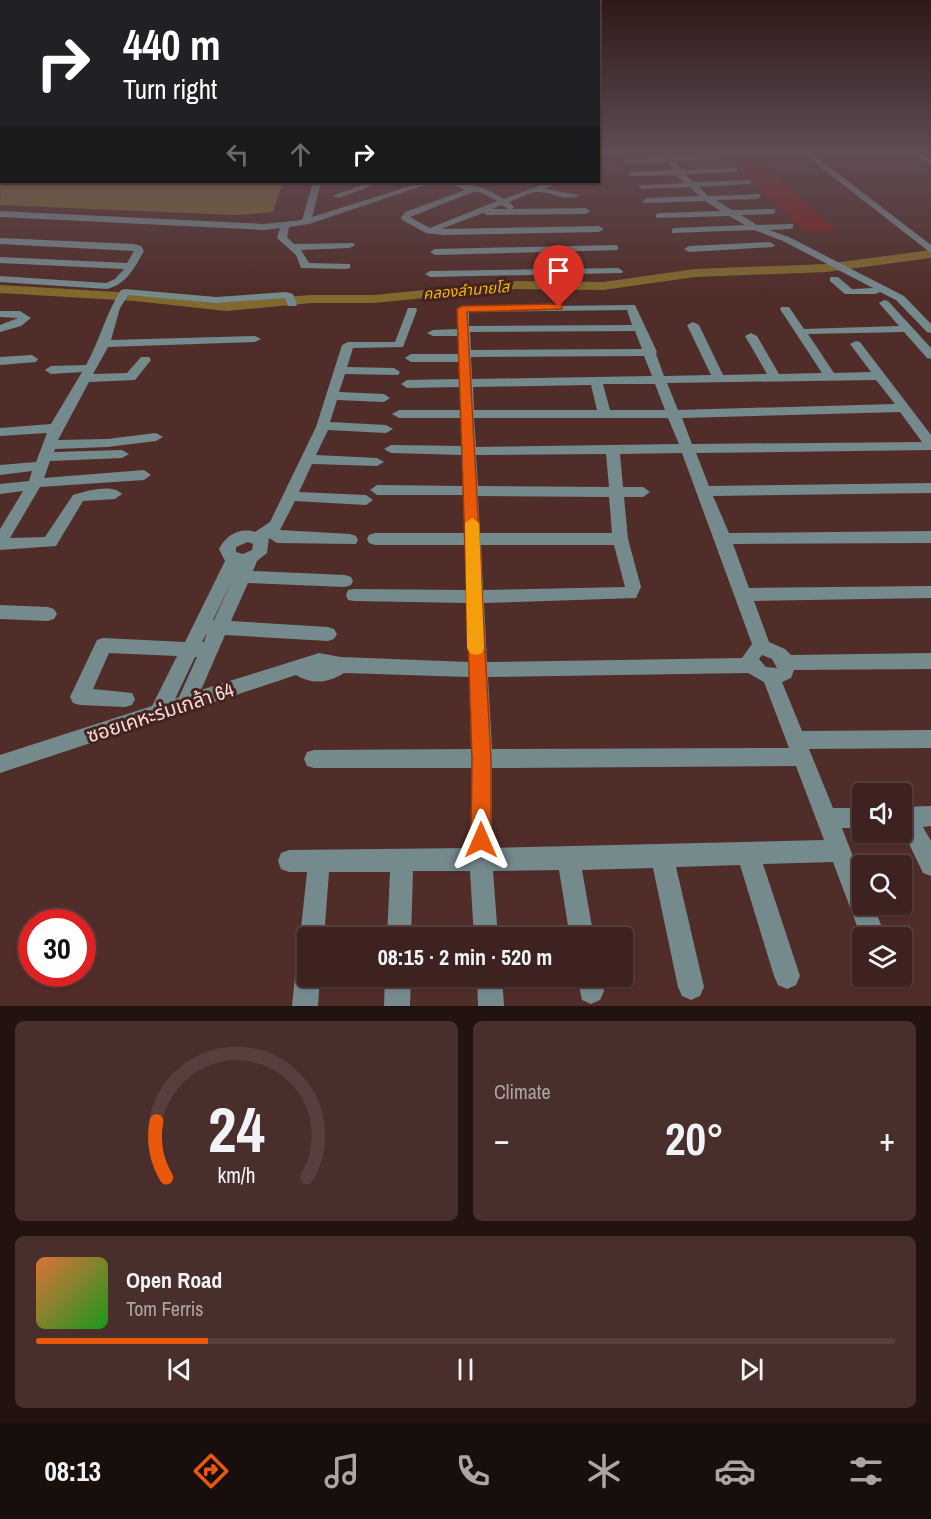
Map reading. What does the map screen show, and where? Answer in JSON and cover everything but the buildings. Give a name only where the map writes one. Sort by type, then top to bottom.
[{"type":"street","points":[[306,222],[312,199]]},
{"type":"street","points":[[316,218],[319,199]]},
{"type":"street","points":[[5,216],[274,226],[306,222],[375,199]]},
{"type":"street","points":[[446,199],[405,216],[406,221],[429,231],[599,229]]},
{"type":"street","points":[[499,199],[514,212],[515,223],[510,231],[504,252],[507,273]]},
{"type":"street","points":[[429,231],[512,199]]},
{"type":"street","points":[[647,201],[687,199]]},
{"type":"street","points":[[708,199],[756,228],[772,241]]},
{"type":"street","points":[[865,199],[930,250]]},
{"type":"street","points":[[318,207],[339,210]]},
{"type":"street","points":[[478,212],[586,211]]},
{"type":"street","points":[[659,216],[771,211]]},
{"type":"street","points":[[5,216],[159,227]]},
{"type":"street","points":[[236,235],[255,234],[262,225]]},
{"type":"street","points":[[290,225],[282,237],[300,254],[305,266],[346,266]]},
{"type":"street","points":[[675,231],[790,226]]},
{"type":"street","points":[[727,229],[742,246]]},
{"type":"street","points":[[0,241],[138,248],[139,251],[118,283],[107,286],[0,279]]},
{"type":"street","points":[[689,249],[778,241],[826,263],[886,296],[931,330]]},
{"type":"street","points":[[288,244],[350,245]]},
{"type":"street","points":[[435,252],[615,248]]},
{"type":"street","points":[[0,260],[129,266]]},
{"type":"street","points":[[430,274],[618,271]]},
{"type":"street","points":[[878,275],[886,296],[908,329],[930,349]]},
{"type":"street","points":[[834,279],[849,292],[886,296],[930,349]]},
{"type":"street","points":[[0,543],[34,484],[57,428],[104,344],[121,297],[291,301]]},
{"type":"street","points":[[485,927],[481,860],[482,759],[476,670],[464,309],[630,306],[651,352],[705,491],[762,648]]},
{"type":"street","points":[[784,309],[830,376]]},
{"type":"street","points":[[350,540],[278,537],[264,533],[244,536],[233,541],[227,549],[230,557],[242,559],[262,550],[264,533],[276,525],[322,427],[348,345],[399,345],[412,310]]},
{"type":"street","points":[[0,314],[20,314],[25,318],[17,324],[0,329]]},
{"type":"street","points":[[693,325],[718,378]]},
{"type":"street","points":[[157,342],[167,328]]},
{"type":"street","points":[[808,331],[908,329]]},
{"type":"street","points":[[433,333],[463,331]]},
{"type":"street","points":[[751,336],[775,377]]},
{"type":"street","points":[[104,344],[255,339]]},
{"type":"street","points":[[856,344],[931,445]]},
{"type":"street","points":[[411,358],[651,352]]},
{"type":"street","points":[[0,361],[32,359]]},
{"type":"street","points":[[51,370],[131,377],[145,360]]},
{"type":"street","points":[[340,370],[393,372]]},
{"type":"street","points":[[407,384],[879,376]]},
{"type":"street","points":[[596,381],[604,414]]},
{"type":"street","points":[[332,396],[384,398]]},
{"type":"street","points":[[399,414],[674,414],[904,408]]},
{"type":"street","points":[[322,427],[386,429]]},
{"type":"street","points":[[0,432],[57,428]]},
{"type":"street","points":[[0,470],[45,456],[107,443],[156,437]]},
{"type":"street","points":[[391,449],[612,450],[931,445]]},
{"type":"street","points":[[234,576],[350,588],[474,597],[630,593],[633,587],[620,539],[612,450]]},
{"type":"street","points":[[45,456],[122,454]]},
{"type":"street","points":[[307,459],[377,462]]},
{"type":"street","points":[[0,489],[144,475]]},
{"type":"street","points":[[705,491],[931,488]]},
{"type":"street","points":[[290,496],[471,492],[643,492]]},
{"type":"street","points":[[0,543],[50,542],[78,498],[88,495],[115,494]]},
{"type":"street","points":[[723,539],[931,537]]},
{"type":"street","points":[[375,539],[620,539]]},
{"type":"street","points":[[159,712],[201,626],[234,576],[242,559]]},
{"type":"street","points":[[186,703],[220,627],[234,576]]},
{"type":"street","points":[[743,595],[931,592]]},
{"type":"street","points":[[0,612],[48,614]]},
{"type":"street","points":[[201,626],[328,634]]},
{"type":"street","points":[[125,699],[80,697],[103,645],[210,650]]},
{"type":"street","points":[[752,665],[751,654],[762,648],[777,652],[778,670],[800,749],[869,927]]},
{"type":"street","name":"ซอยเคหะร่มเกล้า 64","points":[[0,764],[320,660],[341,665]]},
{"type":"street","points":[[300,668],[309,675],[320,675],[331,672],[341,665],[476,670],[752,665],[764,675],[778,670],[931,661]]},
{"type":"street","points":[[314,759],[482,759],[800,749],[931,739]]},
{"type":"street","points":[[912,817],[931,816]]},
{"type":"street","points":[[826,818],[852,818]]},
{"type":"street","points":[[912,831],[931,865]]},
{"type":"street","points":[[289,861],[569,859],[838,851]]},
{"type":"street","points":[[748,854],[787,976]]},
{"type":"street","points":[[662,856],[691,987]]},
{"type":"street","points":[[569,859],[580,927]]},
{"type":"street","points":[[313,927],[320,861]]},
{"type":"street","points":[[399,927],[402,861]]},
{"type":"street","points":[[305,1006],[307,987]]},
{"type":"street","points":[[397,1006],[398,987]]},
{"type":"street","points":[[490,987],[491,1006]]},
{"type":"shaded area","points":[[0,199],[277,199],[273,212],[236,215],[0,205]]},
{"type":"shaded area","points":[[770,199],[802,199],[836,231],[804,231]]},
{"type":"waterway","name":"คลองลำนายโส","points":[[0,289],[135,297],[226,306],[312,299],[374,299],[515,285],[603,286],[695,273],[826,268],[931,254]]},
{"type":"slow traffic","points":[[472,523],[476,648]]},
{"type":"route","points":[[481,840],[482,759],[476,670],[470,451],[462,309],[559,307]]}]
